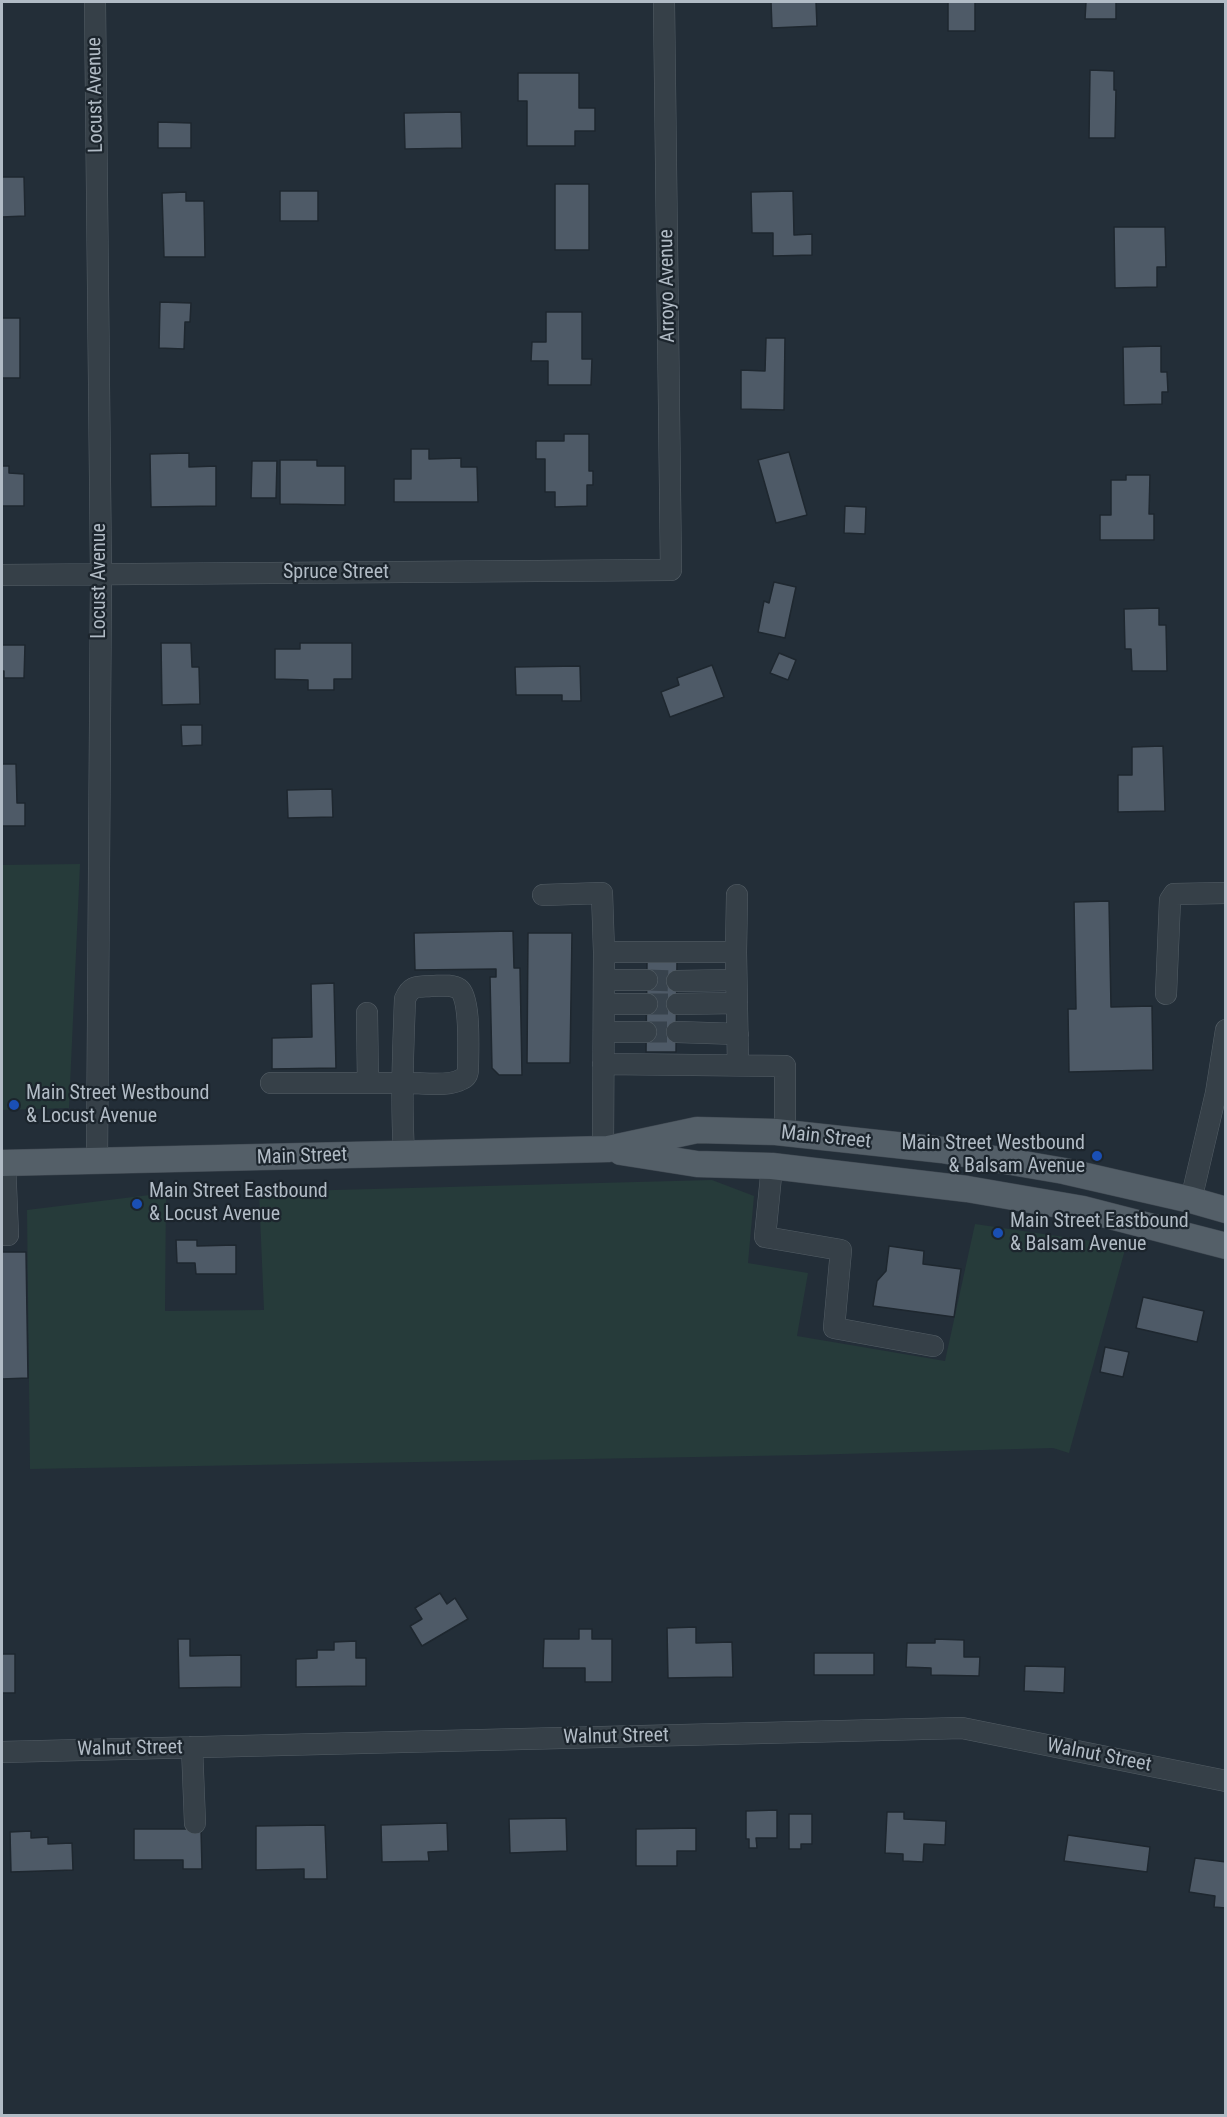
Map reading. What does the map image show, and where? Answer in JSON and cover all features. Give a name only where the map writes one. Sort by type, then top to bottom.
[{"type":"main road","name":"Main Street","points":[[3,1163],[603,1149],[697,1130],[785,1133],[942,1150],[1064,1171],[1226,1210]]},
{"type":"main road","name":"Main Street","points":[[603,1149],[697,1164],[772,1166],[967,1189],[1083,1209],[1226,1246]]},
{"type":"main road","points":[[967,1189],[1025,1187],[1160,1208],[1175,1207],[1191,1200]]},
{"type":"street","name":"Locust Avenue","points":[[95,2],[101,575],[97,1161]]},
{"type":"street","name":"Arroyo Avenue","points":[[664,2],[671,570]]},
{"type":"street","name":"Spruce Street","points":[[2,575],[671,570]]},
{"type":"street","points":[[543,896],[602,893],[603,1149]]},
{"type":"street","points":[[1166,994],[1170,900],[1174,894],[1226,893]]},
{"type":"street","points":[[737,896],[738,1065]]},
{"type":"street","points":[[604,952],[736,952]]},
{"type":"street","points":[[604,980],[647,980]]},
{"type":"street","points":[[677,981],[736,980]]},
{"type":"street","points":[[271,1083],[403,1083],[450,1082],[462,1079],[468,1074],[466,1005],[464,993],[458,988],[451,986],[416,987],[408,991],[405,999],[403,1083],[402,1112],[404,1154]]},
{"type":"street","points":[[677,1004],[737,1003]]},
{"type":"street","points":[[604,1004],[647,1004]]},
{"type":"street","points":[[367,1013],[368,1083]]},
{"type":"street","points":[[1191,1200],[1216,1093],[1226,1030]]},
{"type":"street","points":[[604,1032],[646,1032]]},
{"type":"street","points":[[676,1032],[738,1034]]},
{"type":"street","points":[[603,1064],[785,1066],[785,1133]]},
{"type":"street","points":[[2,1235],[8,1234],[3,1163]]},
{"type":"street","points":[[772,1166],[765,1237],[841,1250],[834,1328],[933,1346]]},
{"type":"street","name":"Walnut Street","points":[[2,1752],[962,1728],[1226,1781]]},
{"type":"street","points":[[192,1748],[195,1824]]},
{"type":"green space","points":[[80,864],[69,1108],[2,1110],[2,865]]},
{"type":"green space","points":[[712,1180],[754,1196],[748,1263],[808,1273],[797,1336],[945,1361],[975,1224],[1126,1246],[1069,1453],[1053,1448],[807,1455],[30,1469],[27,1210],[166,1193],[165,1311],[264,1310],[259,1192]]},
{"type":"building","points":[[771,2],[816,2],[817,26],[772,28]]},
{"type":"building","points":[[948,2],[975,2],[975,31],[948,31]]},
{"type":"building","points":[[1086,2],[1116,2],[1116,19],[1085,19]]},
{"type":"building","points":[[1090,70],[1114,71],[1115,138],[1089,138]]},
{"type":"building","points":[[518,73],[579,73],[579,108],[595,108],[595,131],[575,131],[575,146],[527,146],[527,101],[518,101]]},
{"type":"building","points":[[461,112],[462,148],[405,149],[404,113]]},
{"type":"building","points":[[158,122],[191,123],[191,148],[158,148]]},
{"type":"building","points":[[2,177],[24,177],[25,216],[2,217]]},
{"type":"building","points":[[555,184],[589,184],[589,250],[555,250]]},
{"type":"building","points":[[280,191],[318,191],[318,221],[280,221]]},
{"type":"building","points":[[793,191],[794,235],[812,234],[812,255],[773,256],[773,233],[752,233],[751,192]]},
{"type":"building","points":[[186,192],[186,201],[204,201],[205,257],[164,257],[162,193]]},
{"type":"building","points":[[1114,227],[1165,227],[1166,267],[1157,267],[1157,287],[1115,288]]},
{"type":"building","points":[[160,302],[191,303],[190,322],[185,322],[184,349],[159,348]]},
{"type":"building","points":[[546,312],[582,312],[582,359],[592,359],[591,385],[548,385],[548,361],[531,361],[532,342],[546,342]]},
{"type":"building","points":[[2,318],[20,318],[20,378],[2,378]]},
{"type":"building","points":[[766,338],[785,338],[784,410],[741,409],[741,370],[765,371]]},
{"type":"building","points":[[1161,346],[1161,372],[1167,372],[1168,392],[1162,392],[1162,404],[1124,405],[1123,347]]},
{"type":"building","points":[[564,434],[589,434],[589,471],[593,471],[593,485],[587,485],[587,506],[555,507],[555,492],[545,492],[545,459],[536,459],[536,441],[564,441]]},
{"type":"building","points":[[411,449],[429,449],[429,459],[461,458],[461,467],[477,467],[478,502],[394,502],[394,479],[411,479]]},
{"type":"building","points":[[789,452],[807,515],[776,523],[758,460]]},
{"type":"building","points":[[189,453],[189,467],[216,466],[216,506],[151,507],[150,454]]},
{"type":"building","points":[[280,460],[317,460],[317,466],[345,466],[345,505],[280,504]]},
{"type":"building","points":[[252,461],[277,461],[276,498],[251,498]]},
{"type":"building","points":[[2,466],[9,466],[9,473],[24,474],[24,506],[2,506]]},
{"type":"building","points":[[1126,475],[1150,475],[1149,514],[1154,514],[1154,540],[1100,540],[1100,515],[1111,515],[1111,480],[1126,480]]},
{"type":"building","points":[[845,506],[866,507],[865,534],[844,533]]},
{"type":"building","points":[[774,582],[796,587],[785,638],[758,632],[764,601],[769,603]]},
{"type":"building","points":[[1159,608],[1159,625],[1166,625],[1167,671],[1132,671],[1131,649],[1125,649],[1124,609]]},
{"type":"building","points":[[161,643],[191,643],[192,667],[199,667],[200,704],[162,705]]},
{"type":"building","points":[[300,643],[352,643],[352,679],[334,679],[334,690],[308,690],[308,680],[275,679],[275,649],[300,649]]},
{"type":"building","points":[[2,645],[25,645],[24,678],[4,678]]},
{"type":"building","points":[[779,653],[796,660],[788,680],[770,673]]},
{"type":"building","points":[[712,665],[724,697],[670,717],[661,692],[679,685],[677,678]]},
{"type":"building","points":[[580,666],[581,701],[562,701],[562,695],[516,695],[515,667]]},
{"type":"building","points":[[181,725],[202,725],[202,745],[182,746]]},
{"type":"building","points":[[1163,746],[1165,811],[1118,812],[1118,775],[1132,775],[1132,747]]},
{"type":"building","points":[[2,764],[16,764],[17,803],[25,803],[25,826],[2,826]]},
{"type":"building","points":[[332,789],[333,817],[288,818],[287,790]]},
{"type":"building","points":[[1109,901],[1111,1007],[1152,1006],[1153,1070],[1069,1072],[1068,1009],[1076,1009],[1074,902]]},
{"type":"building","points":[[513,931],[514,968],[520,968],[522,1075],[499,1075],[492,1068],[490,977],[496,977],[496,969],[415,970],[414,933]]},
{"type":"building","points":[[528,933],[572,933],[570,1063],[527,1063]]},
{"type":"building","points":[[647,961],[677,962],[676,1052],[646,1052]]},
{"type":"building","points":[[334,983],[336,1068],[272,1069],[272,1038],[312,1037],[311,984]]},
{"type":"building","points":[[176,1240],[197,1240],[197,1246],[236,1245],[236,1274],[196,1274],[195,1263],[177,1263]]},
{"type":"building","points":[[889,1246],[924,1251],[923,1264],[961,1269],[954,1317],[873,1306],[877,1281],[886,1271]]},
{"type":"building","points":[[2,1252],[26,1252],[28,1378],[2,1379]]},
{"type":"building","points":[[1143,1297],[1204,1311],[1197,1342],[1136,1328]]},
{"type":"building","points":[[1105,1347],[1129,1352],[1123,1377],[1100,1372]]},
{"type":"building","points":[[440,1593],[447,1604],[455,1598],[468,1619],[422,1646],[410,1626],[422,1619],[415,1608]]},
{"type":"building","points":[[696,1627],[696,1643],[732,1642],[733,1677],[668,1678],[667,1628]]},
{"type":"building","points":[[579,1629],[592,1629],[592,1639],[612,1639],[612,1682],[585,1682],[585,1668],[543,1668],[544,1639],[579,1639]]},
{"type":"building","points":[[178,1639],[190,1639],[190,1656],[241,1655],[241,1687],[179,1688]]},
{"type":"building","points":[[935,1639],[964,1640],[964,1657],[980,1657],[979,1676],[931,1675],[931,1668],[906,1667],[907,1643],[935,1643]]},
{"type":"building","points":[[356,1641],[356,1658],[366,1658],[366,1686],[296,1687],[296,1659],[317,1658],[317,1650],[334,1650],[334,1642]]},
{"type":"building","points":[[814,1653],[874,1653],[874,1675],[814,1675]]},
{"type":"building","points":[[2,1654],[15,1654],[15,1693],[2,1693]]},
{"type":"building","points":[[1025,1666],[1065,1667],[1064,1693],[1024,1691]]},
{"type":"building","points":[[777,1810],[777,1838],[756,1838],[757,1848],[749,1848],[749,1839],[746,1839],[746,1811]]},
{"type":"building","points":[[887,1812],[904,1812],[904,1819],[946,1821],[945,1845],[924,1844],[923,1862],[903,1861],[903,1854],[885,1853]]},
{"type":"building","points":[[789,1814],[812,1814],[812,1844],[801,1844],[801,1849],[789,1849]]},
{"type":"building","points":[[566,1818],[567,1851],[510,1853],[509,1819]]},
{"type":"building","points":[[447,1823],[448,1851],[428,1852],[429,1861],[382,1862],[381,1825]]},
{"type":"building","points":[[325,1825],[327,1879],[304,1879],[304,1869],[256,1870],[256,1826]]},
{"type":"building","points":[[696,1828],[696,1851],[677,1851],[677,1866],[636,1866],[636,1829]]},
{"type":"building","points":[[134,1829],[201,1829],[202,1869],[183,1869],[183,1860],[134,1860]]},
{"type":"building","points":[[31,1831],[31,1838],[48,1837],[48,1844],[72,1843],[73,1870],[11,1872],[10,1832]]},
{"type":"building","points":[[1068,1835],[1150,1847],[1147,1872],[1064,1861]]},
{"type":"building","points":[[1195,1858],[1226,1862],[1226,1908],[1214,1907],[1215,1896],[1189,1892]]},
{"type":"tunnel","points":[[647,980],[677,981]]},
{"type":"tunnel","points":[[647,1004],[677,1004]]},
{"type":"tunnel","points":[[646,1032],[677,1032]]},
{"type":"place","name":"Main Street Westbound & Locust Avenue","points":[[14,1105]]},
{"type":"place","name":"Main Street Westbound & Balsam Avenue","points":[[1097,1156]]},
{"type":"place","name":"Main Street Eastbound & Locust Avenue","points":[[137,1204]]},
{"type":"place","name":"Main Street Eastbound & Balsam Avenue","points":[[998,1233]]}]
